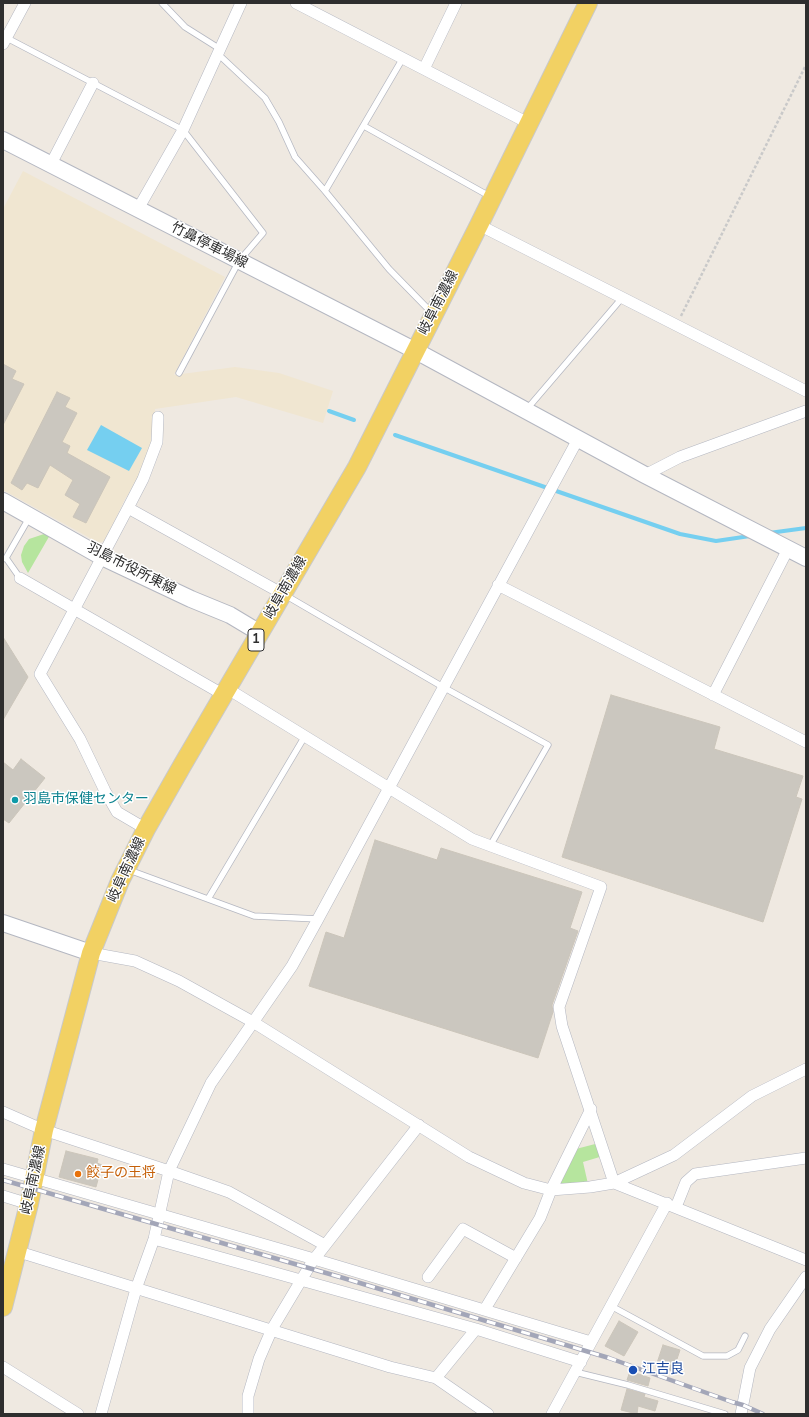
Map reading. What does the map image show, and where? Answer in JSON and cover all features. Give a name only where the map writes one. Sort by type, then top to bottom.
[{"type":"main road","name":"岐阜南濃線","points":[[3,1307],[29,1204],[44,1130],[91,953],[127,869],[146,829],[357,467],[530,124],[588,3]]},
{"type":"street","points":[[4,39],[25,3]]},
{"type":"street","points":[[138,209],[183,130],[241,3]]},
{"type":"street","points":[[296,3],[530,124]]},
{"type":"street","points":[[424,69],[456,3]]},
{"type":"street","points":[[51,164],[93,83]]},
{"type":"street","name":"竹鼻停車場線","points":[[3,140],[416,351],[645,475],[806,558]]},
{"type":"street","points":[[479,225],[806,391]]},
{"type":"street","points":[[645,475],[680,458],[806,411]]},
{"type":"street","points":[[146,829],[117,812],[80,739],[40,674],[143,479],[157,442],[158,417]]},
{"type":"street","points":[[101,1414],[136,1289],[154,1239],[169,1171],[211,1083],[292,966],[578,439]]},
{"type":"street","name":"羽島市役所東線","points":[[3,501],[102,557],[191,599],[230,614],[260,633]]},
{"type":"street","points":[[128,508],[283,594]]},
{"type":"street","points":[[714,695],[786,548]]},
{"type":"street","points":[[20,578],[306,736],[472,839],[601,887],[559,1008],[562,1026],[591,1109],[614,1182]]},
{"type":"street","points":[[498,585],[806,742]]},
{"type":"street","points":[[3,923],[91,953],[135,961],[179,981],[253,1022],[469,1157],[524,1183],[551,1190],[590,1187],[614,1182],[674,1155],[752,1096],[806,1069]]},
{"type":"street","points":[[485,1309],[540,1218],[551,1190],[591,1109]]},
{"type":"street","points":[[3,1112],[44,1130],[229,1192],[325,1245]]},
{"type":"street","points":[[248,1414],[248,1396],[259,1359],[272,1329],[314,1259],[419,1125]]},
{"type":"street","points":[[552,1414],[611,1306],[686,1182],[695,1174],[806,1158]]},
{"type":"street","points":[[3,1169],[485,1309],[591,1342]]},
{"type":"street","points":[[614,1182],[806,1260]]},
{"type":"street","points":[[3,1196],[29,1204]]},
{"type":"street","points":[[428,1277],[463,1229],[516,1258]]},
{"type":"street","points":[[154,1239],[476,1329],[578,1367]]},
{"type":"street","points":[[16,1251],[136,1289],[272,1329],[390,1367],[436,1378],[488,1414]]},
{"type":"street","points":[[742,1414],[750,1368],[770,1329],[806,1277]]},
{"type":"street","points":[[436,1378],[476,1329]]},
{"type":"street","points":[[3,1367],[78,1414]]},
{"type":"lane","points":[[162,3],[185,27],[219,52],[265,98],[279,122],[294,157],[325,191],[389,268],[433,314]]},
{"type":"lane","points":[[4,39],[183,130],[263,233],[239,261],[180,373]]},
{"type":"lane","points":[[325,191],[403,58]]},
{"type":"lane","points":[[364,126],[493,198]]},
{"type":"lane","points":[[526,411],[622,298]]},
{"type":"lane","points":[[20,578],[4,559],[30,516]]},
{"type":"lane","points":[[283,594],[443,687],[548,745],[490,846]]},
{"type":"lane","points":[[208,899],[306,736]]},
{"type":"lane","points":[[127,869],[254,916],[318,919]]},
{"type":"lane","points":[[611,1306],[703,1356],[728,1356],[738,1350],[745,1336]]},
{"type":"lane","points":[[578,1367],[724,1414]]},
{"type":"path","points":[[676,325],[806,65]]},
{"type":"shaded area","points":[[23,171],[225,277],[174,375],[235,367],[279,373],[333,391],[323,423],[236,397],[155,409],[153,442],[138,479],[125,499],[105,541],[99,543],[3,490],[3,209]]},
{"type":"green space","points":[[44,534],[50,535],[28,573],[22,562],[21,555],[24,546],[29,539]]},
{"type":"green space","points":[[599,1143],[603,1156],[583,1162],[588,1184],[554,1187],[572,1150]]},
{"type":"water","points":[[101,425],[142,448],[129,471],[87,450]]},
{"type":"building","points":[[3,364],[16,371],[12,379],[24,384],[3,425]]},
{"type":"building","points":[[57,392],[70,398],[65,407],[77,413],[62,442],[70,446],[67,453],[110,477],[86,523],[73,517],[80,504],[65,495],[73,480],[50,465],[38,488],[27,483],[22,490],[11,483]]},
{"type":"building","points":[[3,637],[28,677],[3,720]]},
{"type":"building","points":[[611,695],[720,727],[714,749],[803,776],[796,797],[802,799],[763,922],[562,857]]},
{"type":"building","name":"羽島市保健センター","points":[[21,759],[45,778],[9,823],[3,819],[3,762],[13,770]]},
{"type":"building","points":[[375,840],[437,860],[441,848],[582,892],[570,928],[578,931],[552,1005],[553,1012],[538,1058],[309,986],[326,932],[344,938]]},
{"type":"building","points":[[66,1151],[98,1159],[97,1163],[102,1165],[96,1187],[59,1177]]},
{"type":"building","points":[[619,1321],[638,1332],[624,1356],[605,1346]]},
{"type":"building","points":[[663,1345],[680,1350],[673,1371],[656,1366]]},
{"type":"building","points":[[630,1371],[650,1378],[648,1386],[627,1380]]},
{"type":"building","points":[[627,1389],[645,1394],[644,1397],[658,1401],[655,1411],[638,1406],[637,1414],[621,1410]]},
{"type":"waterway","points":[[329,411],[354,420]]},
{"type":"waterway","points":[[395,435],[680,534],[716,541],[750,536]]},
{"type":"waterway","points":[[769,533],[806,528]]},
{"type":"railway","points":[[3,1180],[340,1277],[609,1358],[743,1405],[763,1414]]},
{"type":"place","name":"羽島市保健センター","points":[[15,800]]},
{"type":"place","name":"餃子の王将","points":[[78,1174]]},
{"type":"place","name":"江吉良","points":[[633,1370]]}]
